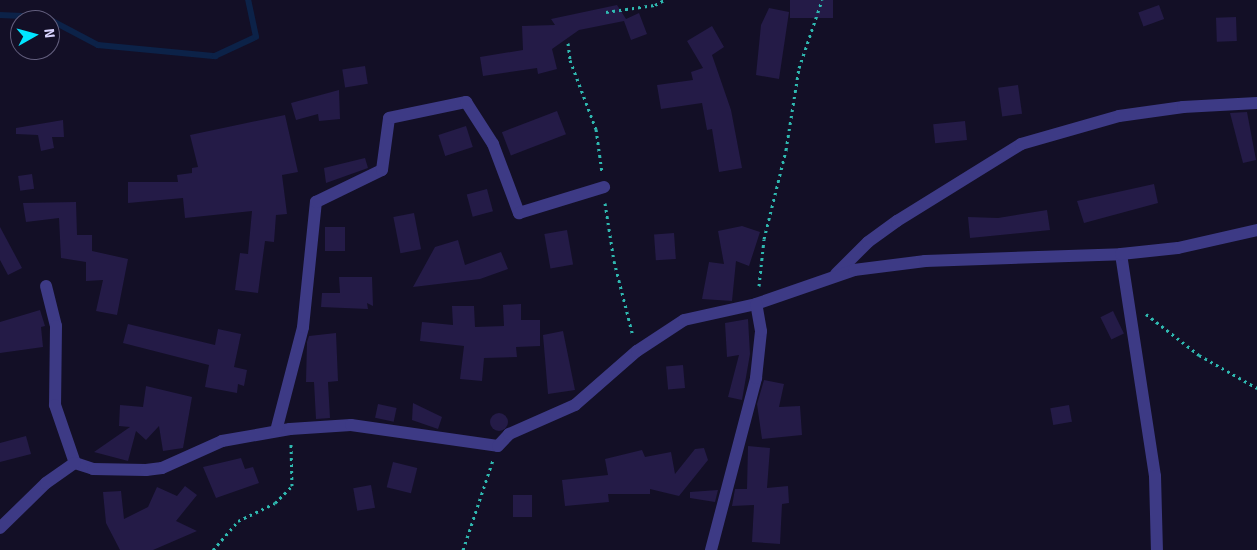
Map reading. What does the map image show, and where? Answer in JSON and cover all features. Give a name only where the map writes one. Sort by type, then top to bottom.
[{"type":"street","points":[[276,431],[304,327],[316,202],[382,170],[389,118],[466,102],[494,144],[519,213],[604,187]]},
{"type":"street","points":[[834,277],[868,242],[897,221],[1021,144],[1119,116],[1183,107],[1257,103]]},
{"type":"street","points":[[75,463],[93,469],[162,468],[222,441],[290,429],[351,425],[498,446],[509,434],[575,405],[662,332],[711,312],[756,304],[854,270],[925,261],[1121,254],[1178,248],[1257,230]]},
{"type":"street","points":[[1121,254],[1154,476],[1156,550]]},
{"type":"street","points":[[46,286],[56,326],[55,405],[75,463]]},
{"type":"street","points":[[711,550],[756,378],[761,331],[756,304]]},
{"type":"street","points":[[0,528],[46,483],[75,463]]},
{"type":"path","points":[[606,12],[655,5],[664,0]]},
{"type":"path","points":[[756,304],[764,239],[786,150],[799,68],[822,0]]},
{"type":"path","points":[[1128,300],[1199,355],[1257,388]]},
{"type":"path","points":[[213,550],[238,521],[276,504],[292,486],[290,429]]},
{"type":"path","points":[[463,550],[498,446]]},
{"type":"building","points":[[790,0],[833,0],[833,18],[790,18]]},
{"type":"building","points":[[617,5],[626,19],[639,13],[647,34],[631,40],[624,21],[579,30],[552,49],[557,69],[538,74],[537,68],[483,76],[480,57],[523,50],[522,26],[555,25],[551,19]]},
{"type":"building","points":[[1159,5],[1164,19],[1143,27],[1138,13]]},
{"type":"building","points":[[769,8],[789,12],[779,79],[756,75],[761,25]]},
{"type":"building","points":[[1236,17],[1237,41],[1217,42],[1216,18]]},
{"type":"building","points":[[712,26],[724,47],[712,55],[731,110],[742,168],[719,172],[712,129],[707,130],[702,103],[661,109],[657,85],[693,80],[691,72],[703,68],[687,41]]},
{"type":"building","points":[[365,66],[368,84],[345,87],[342,70]]},
{"type":"building","points":[[1018,85],[1022,114],[1002,117],[998,88]]},
{"type":"building","points":[[339,90],[340,119],[319,121],[318,114],[296,120],[291,103]]},
{"type":"building","points":[[557,111],[566,134],[511,155],[502,132]]},
{"type":"building","points":[[1247,112],[1256,160],[1243,163],[1230,113]]},
{"type":"building","points":[[285,115],[298,172],[282,175],[287,214],[276,215],[274,242],[265,241],[258,293],[235,290],[240,253],[248,254],[252,211],[185,218],[183,198],[128,203],[128,182],[178,182],[177,175],[192,173],[192,168],[198,167],[190,135]]},
{"type":"building","points":[[63,120],[64,137],[52,137],[54,148],[41,151],[38,135],[16,134],[16,128]]},
{"type":"building","points":[[965,121],[967,140],[935,143],[933,124]]},
{"type":"building","points":[[466,126],[473,147],[445,156],[438,135]]},
{"type":"building","points":[[365,158],[368,168],[326,183],[324,168]]},
{"type":"building","points":[[32,174],[34,189],[20,191],[18,176]]},
{"type":"building","points":[[1154,184],[1158,203],[1084,223],[1077,201]]},
{"type":"building","points":[[487,189],[493,211],[473,217],[467,194]]},
{"type":"building","points":[[76,202],[77,235],[92,235],[92,251],[128,259],[117,315],[96,311],[103,280],[86,281],[86,262],[61,258],[59,218],[26,222],[23,203]]},
{"type":"building","points":[[1047,210],[1050,230],[970,238],[968,217],[998,218]]},
{"type":"building","points":[[414,213],[421,249],[400,253],[393,217]]},
{"type":"building","points":[[742,226],[760,232],[749,266],[736,261],[732,301],[702,299],[709,262],[724,264],[718,231]]},
{"type":"building","points":[[0,227],[22,268],[8,275],[0,260]]},
{"type":"building","points":[[325,227],[345,227],[345,251],[325,251]]},
{"type":"building","points":[[567,230],[573,264],[550,268],[544,234]]},
{"type":"building","points":[[674,233],[676,259],[656,260],[654,234]]},
{"type":"building","points":[[458,240],[465,265],[501,252],[508,269],[480,279],[413,287],[435,247]]},
{"type":"building","points":[[339,277],[372,277],[373,306],[367,303],[368,309],[321,307],[322,293],[340,293]]},
{"type":"building","points":[[521,304],[521,320],[540,320],[540,346],[516,347],[517,357],[484,358],[482,381],[460,379],[464,346],[420,341],[422,322],[453,325],[452,306],[474,306],[475,327],[504,326],[503,305]]},
{"type":"building","points":[[40,310],[45,326],[41,327],[43,347],[0,353],[0,322]]},
{"type":"building","points":[[1113,311],[1124,333],[1111,340],[1100,317]]},
{"type":"building","points":[[748,319],[750,354],[742,400],[728,397],[739,355],[727,357],[725,323]]},
{"type":"building","points":[[128,324],[215,345],[218,329],[241,334],[234,367],[247,370],[244,386],[238,384],[237,393],[205,387],[209,365],[123,343]]},
{"type":"building","points":[[563,331],[575,390],[548,394],[543,335]]},
{"type":"building","points":[[336,333],[338,381],[328,382],[330,418],[316,419],[314,382],[306,382],[307,342],[309,336]]},
{"type":"building","points":[[683,365],[685,388],[668,389],[666,366]]},
{"type":"building","points":[[764,380],[784,384],[779,407],[800,406],[802,435],[762,439],[757,404]]},
{"type":"building","points":[[146,386],[192,397],[183,448],[163,451],[159,426],[146,440],[136,431],[128,461],[94,452],[130,427],[119,426],[120,405],[143,407]]},
{"type":"building","points":[[413,403],[442,417],[438,429],[412,420]]},
{"type":"building","points":[[378,404],[397,408],[394,422],[375,418]]},
{"type":"building","points":[[1069,405],[1072,422],[1053,425],[1050,408]]},
{"type":"building","points":[[495,413],[503,413],[508,418],[506,429],[495,431],[490,426],[490,418]]},
{"type":"building","points":[[26,436],[31,454],[0,462],[0,443]]},
{"type":"building","points":[[748,446],[770,448],[767,488],[788,486],[789,503],[782,504],[780,544],[752,542],[754,505],[732,506],[735,489],[747,489]]},
{"type":"building","points":[[704,448],[708,460],[679,496],[650,489],[650,494],[608,494],[609,502],[565,506],[562,480],[608,475],[605,459],[642,450],[645,457],[671,452],[675,474],[695,449]]},
{"type":"building","points":[[241,458],[245,469],[253,467],[259,483],[216,498],[203,467]]},
{"type":"building","points":[[393,462],[417,468],[411,493],[387,487]]},
{"type":"building","points":[[371,485],[375,508],[357,511],[353,488]]},
{"type":"building","points":[[185,486],[197,495],[176,521],[197,531],[153,550],[120,550],[106,523],[103,492],[121,491],[124,519],[148,507],[157,487],[177,496]]},
{"type":"building","points":[[718,490],[715,502],[690,498],[690,492]]},
{"type":"building","points":[[513,495],[532,495],[532,517],[513,517]]},
{"type":"waterway","points":[[0,15],[45,17],[98,45],[215,56],[256,37],[248,0]]}]
